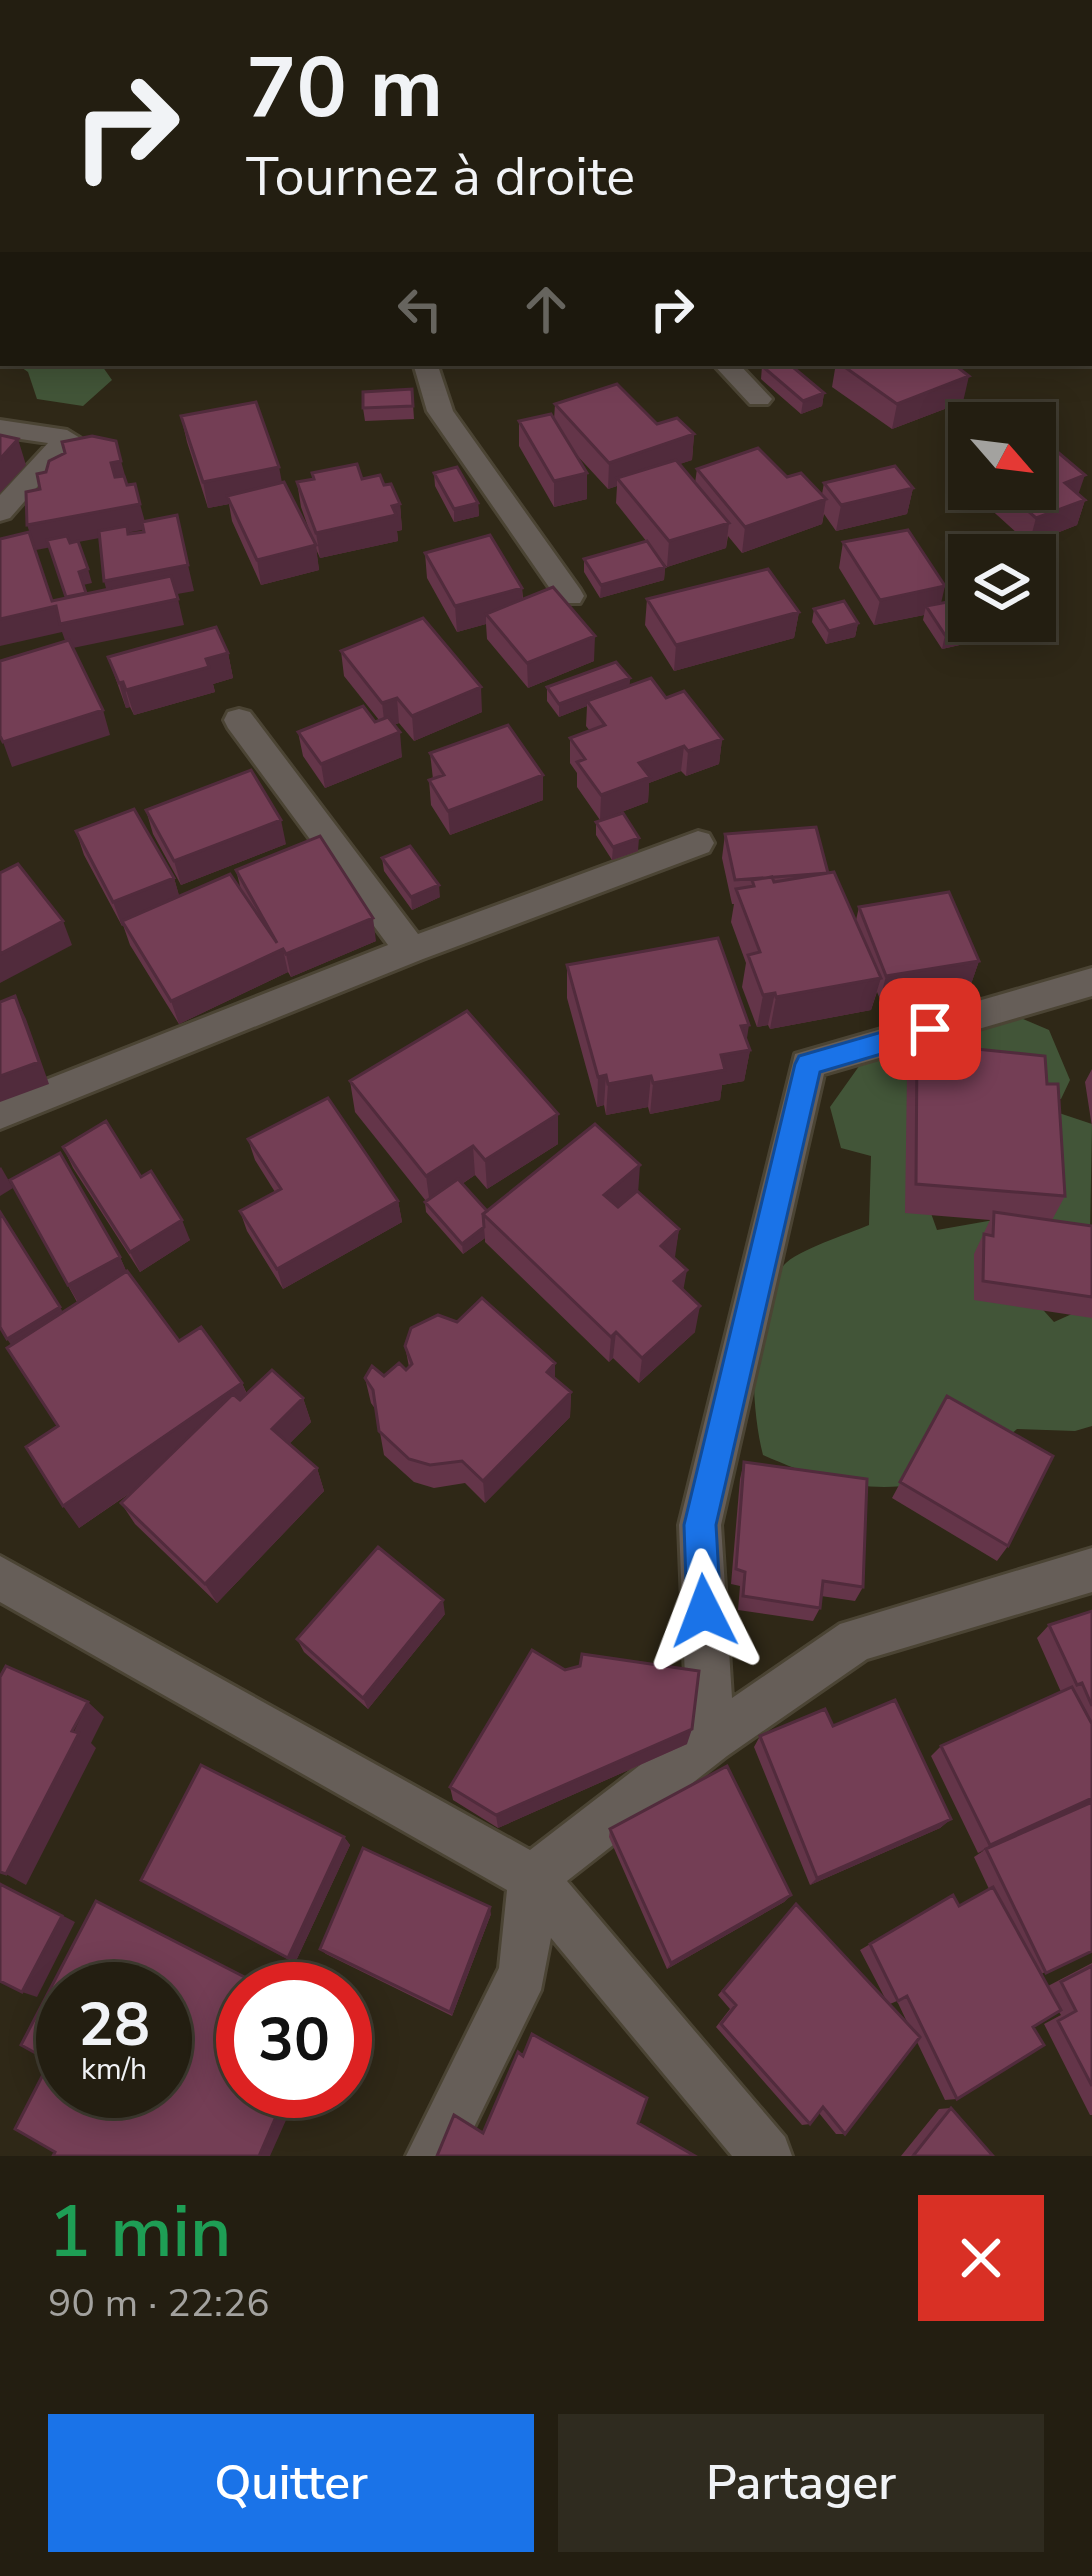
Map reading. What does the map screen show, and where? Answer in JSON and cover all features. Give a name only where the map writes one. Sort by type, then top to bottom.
[{"type":"street","points":[[426,366],[440,411],[570,596]]},
{"type":"street","points":[[727,366],[759,399]]},
{"type":"street","points":[[0,428],[67,437],[0,512]]},
{"type":"street","points":[[239,720],[411,950]]},
{"type":"street","points":[[0,1114],[411,950],[698,843]]},
{"type":"street","points":[[710,1740],[700,1525],[808,1064],[1092,982]]},
{"type":"street","points":[[432,2156],[523,1972],[533,1878],[710,1740],[856,1640],[1092,1570]]},
{"type":"street","points":[[0,1578],[533,1878],[766,2156]]},
{"type":"green space","points":[[19,366],[102,366],[112,380],[83,406],[37,399],[28,372]]},
{"type":"green space","points":[[1016,1016],[1049,1030],[1070,1080],[1061,1099],[1018,1103],[923,1191],[937,1230],[1005,1218],[1059,1113],[1092,1124],[1090,1232],[1027,1292],[1054,1322],[1092,1305],[1092,1426],[1075,1431],[1017,1429],[955,1471],[895,1487],[832,1480],[763,1455],[755,1410],[754,1357],[772,1283],[784,1265],[800,1254],[869,1225],[871,1156],[841,1148],[830,1107],[862,1062]]},
{"type":"building","points":[[762,366],[792,366],[824,393],[803,401]]},
{"type":"building","points":[[843,366],[956,366],[969,376],[897,404]]},
{"type":"building","points":[[617,384],[657,424],[677,418],[694,434],[609,463],[555,404]]},
{"type":"building","points":[[412,389],[413,406],[363,408],[363,392]]},
{"type":"building","points":[[256,402],[279,467],[203,482],[181,416]]},
{"type":"building","points":[[551,414],[587,473],[554,481],[519,421]]},
{"type":"building","points":[[0,435],[18,439],[0,459]]},
{"type":"building","points":[[92,436],[116,441],[121,461],[111,463],[115,477],[124,476],[127,485],[135,484],[140,504],[27,525],[26,492],[40,489],[37,474],[46,472],[49,461],[65,453],[62,442]]},
{"type":"building","points":[[758,448],[787,477],[801,473],[826,499],[745,527],[697,469]]},
{"type":"building","points":[[1056,451],[1085,475],[1065,483],[1085,500],[1036,518],[1027,510],[1056,510]]},
{"type":"building","points":[[676,460],[729,523],[669,541],[617,478]]},
{"type":"building","points":[[357,464],[362,479],[380,475],[384,485],[391,484],[400,504],[392,506],[396,515],[316,533],[297,482],[314,479],[312,473]]},
{"type":"building","points":[[895,466],[913,488],[841,505],[824,483]]},
{"type":"building","points":[[457,467],[478,503],[454,509],[434,473]]},
{"type":"building","points":[[284,482],[316,545],[257,560],[227,496]]},
{"type":"building","points":[[177,515],[188,565],[104,581],[99,531],[127,526],[128,534],[144,532],[142,522]]},
{"type":"building","points":[[908,530],[945,586],[880,600],[843,542]]},
{"type":"building","points":[[29,532],[52,601],[171,576],[178,599],[60,624],[56,606],[0,619],[0,539]]},
{"type":"building","points":[[490,535],[522,588],[455,606],[425,553]]},
{"type":"building","points":[[67,536],[70,543],[78,541],[88,569],[79,572],[86,593],[66,597],[47,540]]},
{"type":"building","points":[[647,541],[665,567],[601,585],[584,559]]},
{"type":"building","points":[[768,569],[799,612],[676,645],[647,599]]},
{"type":"building","points":[[553,587],[595,636],[527,663],[486,614]]},
{"type":"building","points":[[844,601],[858,623],[829,631],[814,609]]},
{"type":"building","points":[[948,602],[948,634],[945,635],[926,606]]},
{"type":"building","points":[[423,618],[481,687],[412,716],[397,698],[382,703],[341,651]]},
{"type":"building","points":[[216,627],[228,653],[206,659],[209,667],[126,690],[108,657]]},
{"type":"building","points":[[69,640],[103,710],[3,742],[0,661]]},
{"type":"building","points":[[616,662],[630,678],[559,704],[547,687]]},
{"type":"building","points":[[651,678],[666,698],[684,691],[722,739],[688,751],[684,746],[639,763],[650,777],[601,795],[577,762],[585,759],[570,738],[605,725],[587,701]]},
{"type":"building","points":[[363,706],[375,722],[388,717],[400,732],[321,764],[298,732]]},
{"type":"building","points":[[508,725],[543,775],[448,811],[429,780],[444,775],[430,753]]},
{"type":"building","points":[[251,770],[281,820],[174,861],[146,810]]},
{"type":"building","points":[[134,809],[174,878],[113,902],[76,831]]},
{"type":"building","points":[[623,813],[639,838],[613,847],[596,822]]},
{"type":"building","points":[[816,827],[828,873],[735,880],[725,834]]},
{"type":"building","points":[[320,836],[373,918],[286,954],[283,949],[171,1001],[122,921],[230,874],[277,943],[236,870]]},
{"type":"building","points":[[410,846],[439,885],[411,897],[382,858]]},
{"type":"building","points":[[18,864],[63,921],[0,954],[0,873]]},
{"type":"building","points":[[834,872],[881,978],[776,997],[775,993],[763,995],[748,955],[760,952],[736,889],[754,886],[752,880],[772,877],[774,882]]},
{"type":"building","points":[[949,892],[979,961],[886,976],[859,907]]},
{"type":"building","points":[[718,938],[749,1025],[741,1026],[750,1050],[721,1055],[725,1070],[653,1083],[651,1076],[608,1084],[606,1075],[598,1077],[567,965]]},
{"type":"building","points":[[15,996],[39,1062],[0,1076],[0,1002]]},
{"type":"building","points":[[467,1011],[558,1114],[485,1160],[473,1146],[426,1176],[350,1081]]},
{"type":"building","points":[[917,1043],[1045,1056],[1047,1084],[1058,1084],[1065,1196],[916,1184]]},
{"type":"building","points":[[328,1098],[398,1201],[277,1269],[240,1211],[281,1189],[248,1139]]},
{"type":"building","points":[[106,1121],[141,1177],[151,1171],[182,1220],[130,1252],[63,1147]]},
{"type":"building","points":[[595,1124],[640,1165],[604,1195],[618,1207],[637,1191],[679,1229],[661,1246],[687,1270],[674,1281],[700,1306],[642,1358],[616,1332],[611,1337],[483,1214]]},
{"type":"building","points":[[60,1153],[120,1257],[68,1285],[10,1180]]},
{"type":"building","points":[[458,1179],[487,1211],[484,1227],[462,1244],[425,1202]]},
{"type":"building","points":[[0,1212],[60,1307],[7,1339],[0,1327]]},
{"type":"building","points":[[994,1212],[1092,1226],[1092,1297],[983,1281],[984,1234],[993,1236]]},
{"type":"building","points":[[127,1271],[179,1341],[201,1327],[242,1383],[63,1506],[26,1447],[58,1426],[7,1348]]},
{"type":"building","points":[[482,1298],[555,1363],[547,1372],[571,1392],[483,1481],[462,1461],[430,1465],[409,1459],[379,1431],[373,1390],[365,1378],[372,1366],[384,1376],[399,1363],[406,1370],[412,1364],[405,1346],[411,1328],[438,1315],[457,1322]]},
{"type":"building","points":[[272,1370],[303,1398],[272,1429],[317,1468],[205,1584],[121,1503],[233,1394],[240,1400]]},
{"type":"building","points":[[947,1396],[1053,1456],[1008,1546],[900,1482]]},
{"type":"building","points":[[744,1462],[867,1479],[863,1587],[823,1581],[820,1608],[743,1596],[745,1572],[736,1569]]},
{"type":"building","points":[[378,1547],[443,1600],[363,1698],[297,1639]]},
{"type":"building","points":[[1092,1611],[1092,1706],[1049,1625]]},
{"type":"building","points":[[532,1650],[565,1670],[580,1666],[582,1654],[699,1671],[692,1729],[496,1815],[450,1787]]},
{"type":"building","points":[[6,1666],[88,1702],[72,1731],[79,1733],[6,1874],[0,1872],[0,1677]]},
{"type":"building","points":[[1072,1687],[1092,1724],[1092,1798],[990,1845],[941,1746]]},
{"type":"building","points":[[895,1700],[951,1819],[817,1878],[760,1736],[825,1709],[833,1726]]},
{"type":"building","points":[[201,1765],[344,1837],[288,1958],[141,1880]]},
{"type":"building","points":[[727,1766],[791,1895],[671,1963],[610,1829]]},
{"type":"building","points":[[1092,1802],[1092,1951],[1046,1973],[986,1849]]},
{"type":"building","points":[[363,1848],[490,1907],[450,2012],[372,1974],[372,1962],[347,1962],[320,1949]]},
{"type":"building","points":[[0,1884],[62,1916],[22,1992],[0,1981]]},
{"type":"building","points":[[993,1887],[1061,2010],[1033,2027],[1044,2045],[957,2099],[907,1996],[898,2001],[870,1944],[953,1895],[959,1906]]},
{"type":"building","points":[[96,1901],[216,1962],[216,2118],[275,2118],[259,2156],[53,2156],[55,2152],[15,2129],[36,2088],[36,2118],[192,2118],[192,1962],[64,1962]]},
{"type":"building","points":[[796,1904],[920,2037],[845,2134],[823,2107],[810,2124],[721,2024],[736,2005],[723,1991]]},
{"type":"building","points":[[1092,1966],[1092,2086],[1058,2021],[1076,2011],[1061,1982]]},
{"type":"building","points":[[36,2016],[36,2053],[21,2045]]},
{"type":"building","points":[[532,2034],[647,2098],[638,2123],[695,2156],[437,2156],[454,2115],[483,2133],[518,2052],[523,2056]]},
{"type":"building","points":[[951,2108],[993,2156],[913,2156]]},
{"type":"route","points":[[704,1611],[700,1525],[808,1064],[930,1029]]}]
